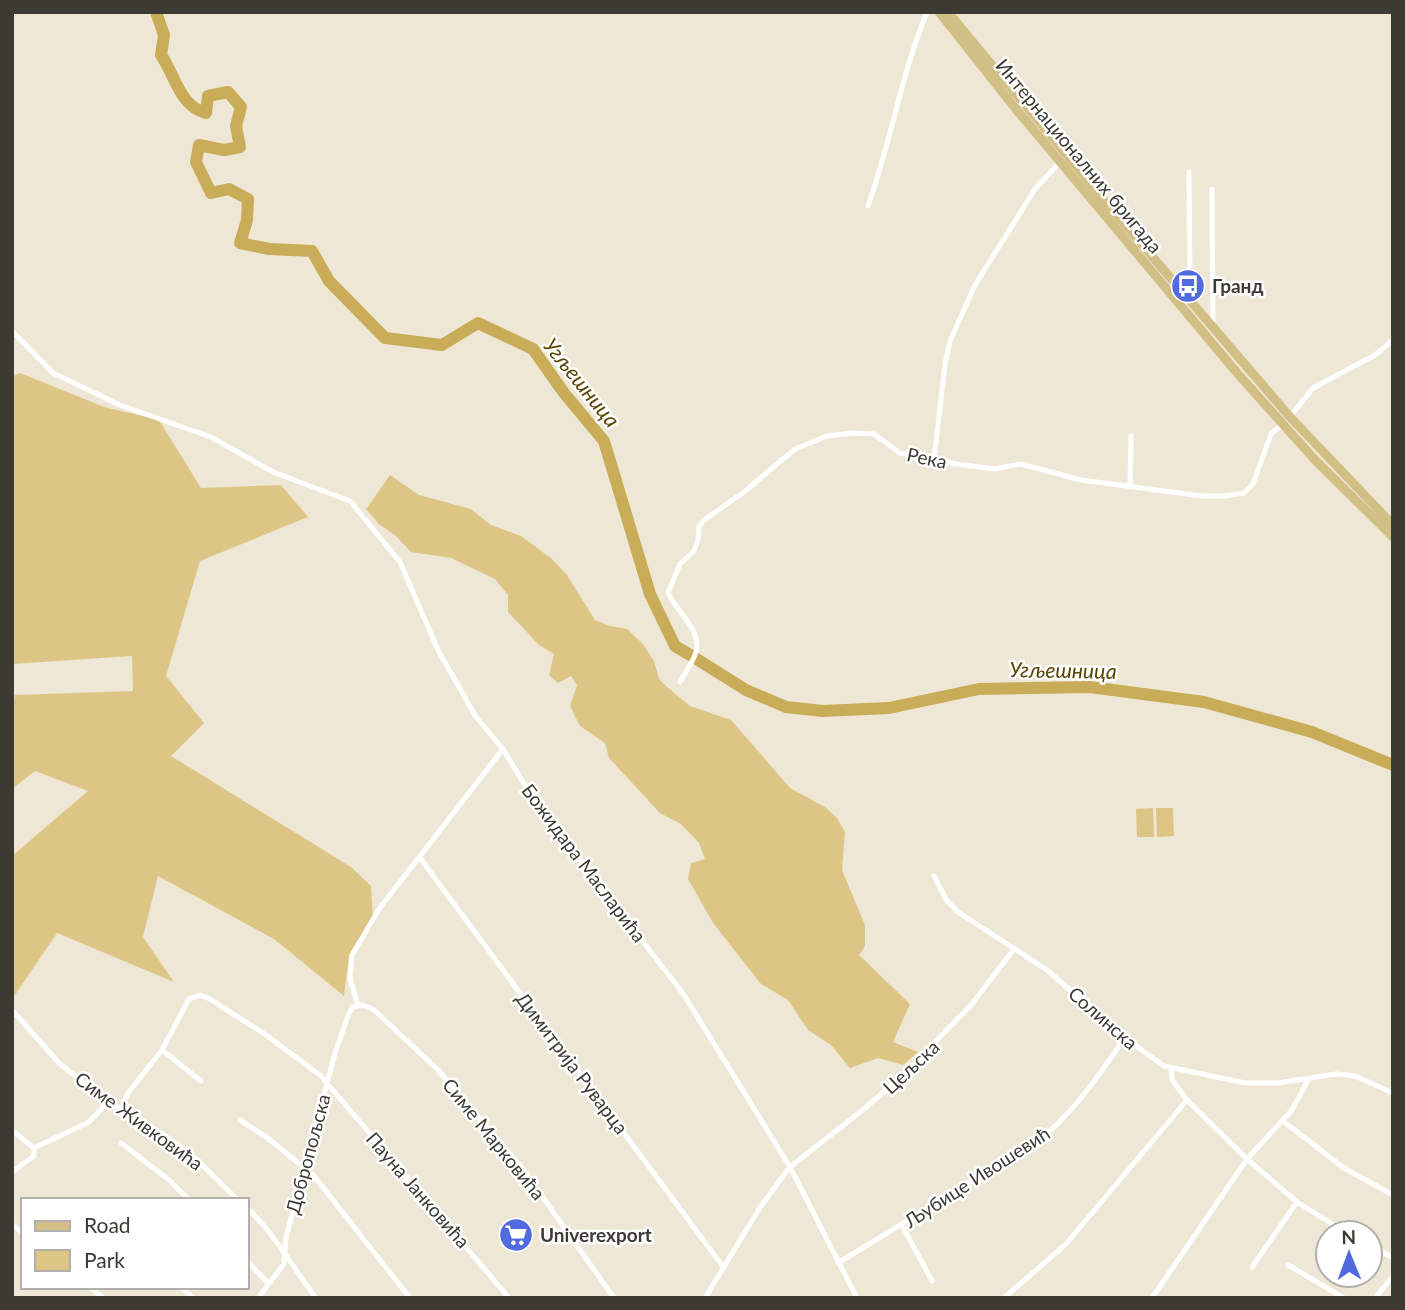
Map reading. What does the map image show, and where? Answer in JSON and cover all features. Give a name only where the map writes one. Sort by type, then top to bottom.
[{"type":"main road","name":"Интернационалних бригада","points":[[939,12],[1060,162],[1340,486],[1393,537]]},
{"type":"main road","name":"Интернационалних бригада","points":[[948,12],[1075,167],[1213,327],[1286,421],[1393,525]]},
{"type":"street","points":[[868,205],[883,164],[912,48],[927,12]]},
{"type":"street","points":[[934,459],[950,341],[975,285],[1035,189],[1060,162]]},
{"type":"street","points":[[1188,297],[1189,172]]},
{"type":"street","points":[[1212,188],[1213,327]]},
{"type":"street","name":"Божидара Масларића","points":[[12,331],[53,373],[120,405],[211,437],[274,472],[350,501],[400,562],[438,650],[477,718],[503,749],[531,797],[684,995],[790,1167],[857,1298]]},
{"type":"street","points":[[1286,421],[1313,388],[1375,355],[1393,340]]},
{"type":"street","name":"Река","points":[[680,682],[696,652],[696,642],[693,630],[674,606],[668,593],[672,579],[680,564],[694,551],[699,526],[704,520],[744,492],[794,449],[827,436],[874,434],[900,453],[987,468],[1021,464],[1067,477],[1216,496],[1244,493],[1249,489],[1256,478],[1271,434],[1286,421]]},
{"type":"street","points":[[1130,486],[1131,436]]},
{"type":"street","points":[[356,1006],[350,978],[352,955],[379,909],[503,749]]},
{"type":"street","name":"Димитрија Руварца","points":[[420,858],[724,1268]]},
{"type":"street","name":"Солинска","points":[[934,876],[947,901],[958,912],[1047,970],[1159,1064],[1171,1069],[1245,1083],[1278,1083],[1336,1074],[1355,1076],[1393,1093]]},
{"type":"street","name":"Цељска","points":[[705,1298],[761,1206],[790,1167],[900,1079],[972,1004],[1014,949]]},
{"type":"street","name":"Пауна Јанковића","points":[[162,1050],[189,999],[200,995],[267,1035],[321,1076],[509,1298]]},
{"type":"street","name":"Добропољска","points":[[258,1298],[284,1264],[286,1237],[335,1053],[349,1013],[356,1006]]},
{"type":"street","name":"Симе Марковића","points":[[356,1006],[373,1009],[438,1070],[523,1169],[614,1298]]},
{"type":"street","name":"Симе Живковића","points":[[12,1010],[59,1063],[108,1102],[164,1135],[192,1156],[236,1198]]},
{"type":"street","name":"Љубице Ивошевић","points":[[838,1263],[1051,1131],[1080,1100],[1125,1038]]},
{"type":"street","points":[[121,1108],[128,1093],[162,1050],[201,1081]]},
{"type":"street","points":[[1171,1069],[1174,1084],[1187,1100],[1247,1159],[1297,1202],[1324,1219]]},
{"type":"street","points":[[1152,1298],[1247,1159],[1299,1100],[1308,1080]]},
{"type":"street","points":[[1004,1298],[1066,1244],[1187,1100]]},
{"type":"street","points":[[34,1148],[89,1122],[108,1102]]},
{"type":"street","points":[[240,1120],[314,1175],[410,1298]]},
{"type":"street","points":[[1283,1121],[1344,1168],[1393,1195]]},
{"type":"street","points":[[12,1130],[34,1148]]},
{"type":"street","points":[[121,1143],[169,1180],[187,1198]]},
{"type":"street","points":[[12,1172],[34,1156],[34,1148]]},
{"type":"street","points":[[1252,1267],[1297,1202]]},
{"type":"street","points":[[248,1209],[286,1254],[291,1266],[316,1298]]},
{"type":"street","points":[[902,1225],[932,1281]]},
{"type":"street","points":[[248,1262],[268,1283]]},
{"type":"street","points":[[1288,1265],[1344,1298]]},
{"type":"street","points":[[1375,1298],[1393,1276]]},
{"type":"green space","points":[[20,373],[104,407],[159,420],[201,488],[281,485],[308,517],[200,561],[166,676],[204,723],[171,756],[351,867],[371,886],[373,918],[349,956],[344,996],[274,939],[158,876],[143,937],[174,982],[57,933],[15,995],[12,994],[12,856],[88,791],[35,771],[12,789],[12,713],[15,695],[133,691],[132,656],[12,664],[12,377]]},
{"type":"green space","points":[[390,475],[419,495],[471,509],[491,525],[521,536],[552,559],[567,575],[595,620],[627,629],[643,644],[654,661],[659,679],[667,687],[690,706],[731,720],[790,788],[825,807],[837,818],[845,832],[842,870],[865,925],[865,946],[859,955],[910,1004],[893,1042],[918,1052],[903,1065],[878,1058],[850,1068],[831,1045],[808,1030],[788,1000],[761,984],[713,923],[688,879],[691,863],[705,859],[699,843],[681,824],[660,813],[609,758],[605,743],[580,726],[570,706],[577,685],[571,676],[558,683],[549,675],[554,654],[539,645],[508,612],[508,595],[495,579],[451,558],[411,552],[366,509]]},
{"type":"green space","points":[[1153,808],[1154,837],[1137,837],[1136,809]]},
{"type":"green space","points":[[1156,808],[1173,808],[1174,836],[1157,837]]},
{"type":"waterway","name":"Угљешница","points":[[156,12],[164,35],[161,55],[190,104],[206,113],[208,96],[228,92],[241,107],[236,126],[240,147],[224,150],[199,145],[196,162],[211,193],[229,189],[248,199],[247,220],[240,243],[269,249],[312,251],[329,281],[385,338],[442,345],[478,323],[533,349],[564,393],[604,441],[650,594],[675,646],[692,656]]},
{"type":"waterway","name":"Угљешница","points":[[695,658],[746,690],[786,707],[823,711],[889,708],[979,689],[1090,687],[1204,702],[1312,732],[1393,765]]},
{"type":"place","name":"Гранд","points":[[1188,286]]},
{"type":"place","name":"Univerexport","points":[[516,1235]]}]
